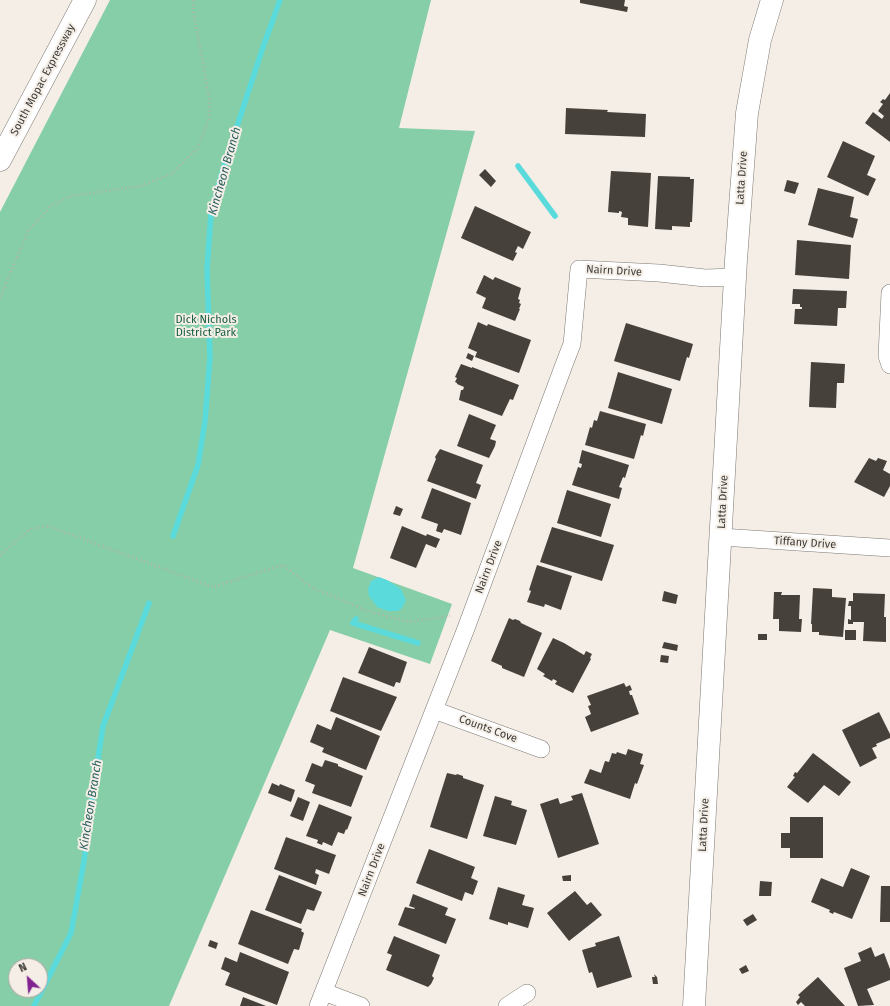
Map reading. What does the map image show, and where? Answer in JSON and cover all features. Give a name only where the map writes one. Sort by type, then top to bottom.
[{"type":"main road","name":"South Mopac Expressway","points":[[0,160],[85,0]]},
{"type":"main road","name":"Latta Drive","points":[[694,1006],[736,260],[747,113],[760,40],[772,0]]},
{"type":"street","name":"Nairn Drive","points":[[321,999],[434,710],[570,350],[574,325],[579,269],[659,273],[704,278],[736,277]]},
{"type":"street","points":[[890,292],[887,356],[890,365]]},
{"type":"street","name":"Tiffany Drive","points":[[721,537],[890,548]]},
{"type":"street","name":"Counts Cove","points":[[434,710],[541,749]]},
{"type":"street","points":[[507,1006],[527,993]]},
{"type":"street","points":[[321,999],[361,1006]]},
{"type":"path","points":[[0,298],[28,231],[52,205],[71,196],[141,186],[171,174],[198,148],[208,118],[209,97],[193,9],[194,0]]},
{"type":"path","points":[[0,555],[30,529],[48,526],[213,587],[282,565],[313,588],[367,611],[409,622],[450,616]]},
{"type":"green space","name":"Dick Nichols District Park","points":[[110,0],[431,0],[399,128],[475,131],[353,568],[452,604],[430,664],[330,630],[169,1006],[0,1006],[0,212]]},
{"type":"water","points":[[379,577],[401,589],[406,600],[402,608],[398,611],[388,611],[377,607],[369,596],[368,589],[371,581]]},
{"type":"building","points":[[580,0],[625,0],[624,6],[628,7],[627,12],[580,3]]},
{"type":"building","points":[[890,93],[890,142],[865,123],[873,112],[882,119],[884,116],[878,111],[883,104],[880,102],[883,99],[885,100]]},
{"type":"building","points":[[566,108],[646,114],[645,137],[565,134]]},
{"type":"building","points":[[843,141],[875,156],[867,175],[876,179],[868,196],[827,177]]},
{"type":"building","points":[[485,169],[496,181],[491,187],[479,175]]},
{"type":"building","points":[[611,171],[651,173],[648,227],[628,225],[628,218],[621,217],[622,212],[608,212]]},
{"type":"building","points":[[658,176],[690,177],[690,179],[694,179],[692,222],[690,222],[690,227],[672,226],[672,230],[655,229]]},
{"type":"building","points":[[787,180],[799,183],[795,194],[784,191]]},
{"type":"building","points":[[818,188],[854,197],[850,217],[858,219],[853,238],[808,225]]},
{"type":"building","points":[[475,206],[531,232],[523,249],[518,246],[515,252],[517,253],[513,261],[461,238]]},
{"type":"building","points":[[797,240],[851,245],[849,279],[795,275]]},
{"type":"building","points":[[484,275],[493,280],[495,277],[521,288],[518,299],[520,300],[519,303],[521,304],[515,321],[482,308],[486,298],[476,293]]},
{"type":"building","points":[[793,289],[847,291],[846,308],[838,308],[837,326],[794,324],[795,309],[802,309],[802,307],[800,307],[800,304],[792,304]]},
{"type":"building","points":[[478,322],[487,326],[488,324],[531,340],[519,373],[475,357],[477,352],[468,348]]},
{"type":"building","points":[[626,323],[693,344],[689,358],[687,357],[680,381],[614,361]]},
{"type":"building","points":[[468,353],[474,356],[472,361],[466,358]]},
{"type":"building","points":[[811,362],[845,364],[844,383],[837,383],[836,408],[809,407]]},
{"type":"building","points":[[461,364],[519,385],[513,400],[510,399],[502,416],[459,400],[461,390],[463,390],[464,387],[455,382],[457,378],[455,377]]},
{"type":"building","points":[[618,372],[672,389],[662,424],[608,408]]},
{"type":"building","points":[[600,411],[646,424],[634,459],[585,445],[590,427],[592,428],[594,420],[597,421]]},
{"type":"building","points":[[469,414],[496,425],[490,439],[496,441],[495,446],[489,458],[457,446]]},
{"type":"building","points":[[440,449],[483,465],[476,483],[481,485],[476,499],[427,481],[436,459],[435,457]]},
{"type":"building","points":[[582,450],[629,465],[625,478],[623,477],[619,487],[622,488],[619,499],[572,485],[578,467],[581,468],[582,464],[579,463]]},
{"type":"building","points":[[869,458],[876,461],[878,458],[887,461],[883,470],[890,474],[890,486],[884,497],[854,482]]},
{"type":"building","points":[[432,488],[471,503],[461,535],[444,529],[442,533],[436,531],[438,524],[421,518]]},
{"type":"building","points":[[567,490],[611,504],[601,537],[557,523]]},
{"type":"building","points":[[396,506],[403,509],[400,516],[393,514]]},
{"type":"building","points":[[402,526],[426,536],[427,534],[440,539],[436,548],[426,544],[416,568],[390,558]]},
{"type":"building","points":[[552,527],[614,545],[602,581],[540,562]]},
{"type":"building","points":[[537,565],[572,576],[561,610],[545,604],[544,607],[527,602],[531,591],[529,590]]},
{"type":"building","points":[[813,588],[832,589],[832,597],[846,598],[843,637],[819,635],[819,632],[812,632]]},
{"type":"building","points":[[664,591],[678,595],[676,604],[662,601]]},
{"type":"building","points":[[774,592],[782,592],[781,595],[800,595],[799,619],[802,619],[801,632],[779,631],[779,619],[773,619]]},
{"type":"building","points":[[853,593],[885,594],[884,617],[886,617],[886,642],[863,641],[864,622],[853,622],[853,624],[848,624],[848,619],[851,620],[851,606],[848,606],[849,601],[853,601]]},
{"type":"building","points":[[509,618],[520,621],[521,623],[542,633],[524,677],[502,668],[502,666],[491,661]]},
{"type":"building","points":[[845,630],[856,630],[856,640],[845,640]]},
{"type":"building","points":[[758,634],[767,634],[767,640],[758,640]]},
{"type":"building","points":[[553,638],[584,655],[586,651],[592,654],[591,659],[573,693],[555,684],[557,681],[553,679],[552,681],[543,676],[545,674],[537,669]]},
{"type":"building","points":[[664,642],[678,645],[677,651],[662,648]]},
{"type":"building","points":[[369,647],[407,662],[400,683],[396,682],[394,687],[358,673]]},
{"type":"building","points":[[661,655],[669,656],[668,663],[660,662]]},
{"type":"building","points":[[343,677],[397,697],[381,731],[330,711]]},
{"type":"building","points":[[624,683],[626,687],[630,685],[632,690],[629,691],[630,695],[632,695],[639,714],[591,732],[585,717],[591,714],[588,706],[591,705],[587,696]]},
{"type":"building","points":[[879,712],[890,734],[890,738],[876,744],[877,746],[872,748],[877,758],[860,767],[842,730]]},
{"type":"building","points":[[336,717],[380,736],[366,770],[322,752],[324,748],[310,742],[317,724],[331,730]]},
{"type":"building","points":[[628,749],[643,754],[640,764],[644,765],[637,784],[635,783],[630,799],[584,783],[590,769],[601,773],[605,761],[609,762],[612,753],[616,754],[617,752],[626,755]]},
{"type":"building","points":[[813,753],[851,782],[839,796],[824,785],[808,803],[787,787],[795,777],[793,776],[795,772],[797,773]]},
{"type":"building","points":[[325,760],[338,764],[338,766],[363,776],[351,807],[312,793],[315,785],[305,781],[312,763],[322,767]]},
{"type":"building","points":[[447,773],[457,774],[463,776],[463,778],[484,785],[467,839],[430,827]]},
{"type":"building","points":[[272,783],[279,786],[280,784],[295,790],[291,802],[268,793]]},
{"type":"building","points":[[582,793],[599,844],[558,858],[540,804],[558,798],[560,804],[573,800],[571,796]]},
{"type":"building","points":[[495,796],[512,801],[511,805],[527,810],[516,845],[483,836]]},
{"type":"building","points":[[298,797],[310,802],[303,821],[290,816]]},
{"type":"building","points":[[319,804],[352,817],[347,830],[346,829],[344,834],[338,832],[332,846],[323,842],[322,845],[317,843],[318,840],[306,836]]},
{"type":"building","points":[[790,817],[823,817],[823,858],[790,858],[790,848],[781,848],[781,833],[790,833]]},
{"type":"building","points":[[286,837],[336,855],[329,874],[316,869],[315,873],[319,875],[316,885],[274,869]]},
{"type":"building","points":[[429,849],[475,867],[471,878],[478,881],[473,895],[465,892],[462,901],[416,883]]},
{"type":"building","points":[[851,868],[870,876],[852,919],[834,912],[833,914],[829,912],[830,910],[811,902],[821,878],[843,887]]},
{"type":"building","points":[[279,875],[322,892],[314,911],[307,909],[301,924],[265,910]]},
{"type":"building","points":[[571,875],[571,881],[563,881],[562,876]]},
{"type":"building","points":[[760,881],[772,882],[771,896],[759,896]]},
{"type":"building","points":[[881,886],[890,886],[890,922],[880,922]]},
{"type":"building","points":[[498,887],[525,895],[522,905],[534,908],[528,928],[508,922],[508,925],[489,919]]},
{"type":"building","points":[[575,891],[587,905],[591,902],[602,915],[569,941],[547,913]]},
{"type":"building","points":[[413,894],[448,908],[445,915],[456,919],[446,944],[398,925],[405,907],[415,908],[409,906]]},
{"type":"building","points":[[251,910],[302,929],[301,931],[304,933],[299,950],[294,949],[288,964],[238,944]]},
{"type":"building","points":[[753,914],[757,920],[747,926],[743,920]]},
{"type":"building","points":[[394,936],[440,955],[432,976],[434,978],[428,987],[386,970],[392,955],[387,953]]},
{"type":"building","points":[[619,936],[632,977],[597,988],[592,972],[589,973],[582,950],[596,946],[595,943]]},
{"type":"building","points":[[210,940],[218,943],[216,949],[208,946]]},
{"type":"building","points":[[871,947],[875,957],[884,953],[890,969],[890,980],[867,989],[874,1005],[858,1006],[844,968],[861,961],[858,953]]},
{"type":"building","points":[[240,952],[289,972],[277,1005],[225,985],[230,973],[221,969],[225,957],[237,962]]},
{"type":"building","points":[[746,965],[749,971],[742,974],[739,969]]},
{"type":"building","points":[[654,974],[657,977],[658,984],[653,984],[652,977],[655,977]]},
{"type":"building","points":[[818,977],[845,1006],[805,1006],[801,1002],[798,1005],[796,1002],[800,997],[798,995]]},
{"type":"building","points":[[243,997],[266,1006],[240,1006]]},
{"type":"waterway","name":"Kincheon Branch","points":[[173,536],[198,465],[205,421],[210,357],[207,269],[211,214],[222,172],[280,0]]},
{"type":"waterway","points":[[518,166],[555,216]]},
{"type":"waterway","name":"Kincheon Branch","points":[[34,1006],[71,933],[84,861],[103,726],[149,603]]},
{"type":"waterway","points":[[356,619],[353,623],[418,643]]}]
